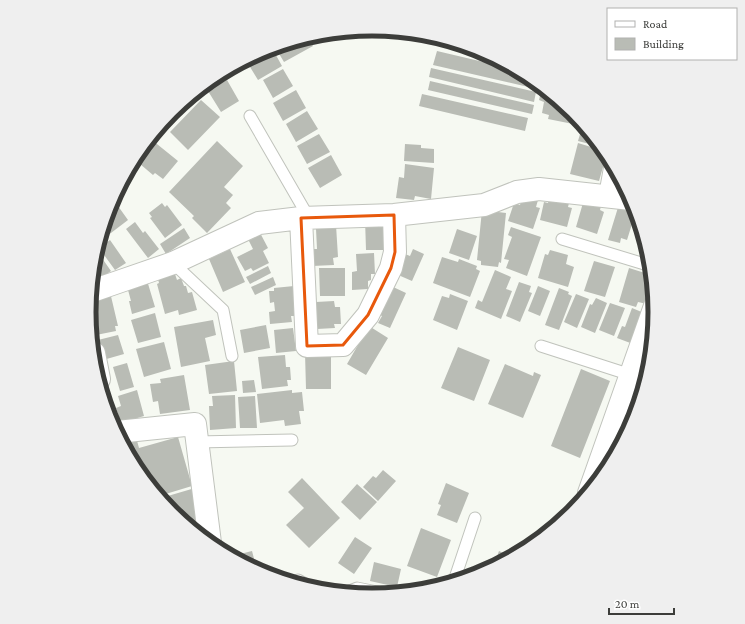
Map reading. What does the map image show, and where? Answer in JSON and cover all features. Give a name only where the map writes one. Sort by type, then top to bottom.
[{"type":"street","points":[[98,289],[173,263],[259,223],[305,218],[394,216],[484,205],[517,192],[539,189],[621,197]]},
{"type":"street","points":[[305,218],[307,346],[343,345],[368,315],[391,268],[395,252],[394,216]]},
{"type":"street","points":[[594,475],[648,326]]},
{"type":"street","points":[[124,431],[195,424],[209,534]]},
{"type":"lane","points":[[250,116],[305,218]]},
{"type":"lane","points":[[562,239],[644,264]]},
{"type":"lane","points":[[173,263],[223,310],[232,356]]},
{"type":"lane","points":[[541,346],[631,375]]},
{"type":"lane","points":[[197,442],[292,440]]},
{"type":"lane","points":[[456,575],[475,518]]},
{"type":"highlighted area","points":[[394,215],[395,252],[391,268],[368,315],[343,345],[307,346],[301,218]]},
{"type":"building","points":[[311,43],[313,46],[284,62],[279,53]]},
{"type":"building","points":[[437,51],[497,65],[534,88],[433,65]]},
{"type":"building","points":[[275,54],[282,66],[258,80],[249,65]]},
{"type":"building","points":[[431,68],[536,92],[534,102],[429,77]]},
{"type":"building","points":[[283,69],[293,86],[273,98],[263,80]]},
{"type":"building","points":[[227,80],[239,101],[221,112],[208,91]]},
{"type":"building","points":[[430,81],[534,105],[532,114],[428,90]]},
{"type":"building","points":[[296,90],[306,108],[283,121],[273,103]]},
{"type":"building","points":[[541,93],[568,117],[573,124],[548,119],[549,115],[542,113],[544,102],[539,100]]},
{"type":"building","points":[[422,94],[528,118],[525,131],[419,106]]},
{"type":"building","points":[[201,100],[220,117],[188,150],[170,132]]},
{"type":"building","points":[[307,111],[318,129],[296,142],[286,124]]},
{"type":"building","points":[[581,131],[591,144],[578,141]]},
{"type":"building","points":[[319,134],[330,152],[307,164],[297,146]]},
{"type":"building","points":[[217,141],[243,166],[224,187],[233,195],[226,203],[231,208],[207,233],[192,218],[194,216],[169,192]]},
{"type":"building","points":[[155,143],[178,161],[163,179],[155,173],[153,175],[140,164]]},
{"type":"building","points":[[578,143],[594,148],[604,162],[599,181],[570,174]]},
{"type":"building","points":[[405,144],[421,145],[421,148],[434,149],[434,163],[404,161]]},
{"type":"building","points":[[331,155],[342,175],[320,188],[308,168]]},
{"type":"building","points":[[405,164],[434,168],[431,199],[415,196],[414,200],[396,198],[399,177],[404,178]]},
{"type":"building","points":[[523,194],[538,200],[536,207],[540,208],[533,229],[508,221],[514,203],[520,205]]},
{"type":"building","points":[[550,194],[570,199],[568,207],[572,208],[567,227],[540,220],[544,202],[548,203]]},
{"type":"building","points":[[585,196],[602,202],[600,210],[604,212],[597,234],[576,227]]},
{"type":"building","points":[[620,201],[626,203],[633,221],[627,240],[621,238],[620,243],[608,240]]},
{"type":"building","points":[[162,203],[165,207],[167,205],[182,225],[165,238],[150,218],[152,217],[149,213]]},
{"type":"building","points":[[118,206],[128,220],[107,236]]},
{"type":"building","points":[[482,210],[506,213],[501,263],[499,262],[498,267],[481,265],[481,261],[477,260]]},
{"type":"building","points":[[365,219],[386,219],[387,230],[383,230],[383,250],[366,250]]},
{"type":"building","points":[[135,222],[143,233],[145,231],[159,249],[148,258],[126,229]]},
{"type":"building","points":[[336,225],[338,257],[333,258],[334,265],[312,266],[311,249],[317,249],[316,229],[319,229],[319,226]]},
{"type":"building","points":[[511,227],[541,237],[527,276],[506,268],[509,260],[504,259],[512,237],[508,235]]},
{"type":"building","points":[[184,228],[190,238],[166,254],[160,244]]},
{"type":"building","points":[[258,229],[268,248],[263,251],[269,263],[253,271],[251,268],[245,271],[237,257],[253,249],[246,235]]},
{"type":"building","points":[[457,229],[477,236],[469,260],[449,253]]},
{"type":"building","points":[[110,240],[126,263],[115,270],[103,254],[105,243]]},
{"type":"building","points":[[230,249],[245,282],[223,292],[209,259]]},
{"type":"building","points":[[413,249],[424,254],[412,281],[396,274],[405,254],[410,256]]},
{"type":"building","points":[[550,250],[568,255],[566,264],[574,267],[568,287],[538,278],[545,254],[548,255]]},
{"type":"building","points":[[374,253],[375,274],[371,274],[371,280],[368,281],[368,289],[352,290],[352,272],[357,271],[356,254]]},
{"type":"building","points":[[442,257],[458,262],[459,259],[477,266],[476,269],[480,271],[470,297],[433,283]]},
{"type":"building","points":[[102,258],[111,271],[101,278],[99,275]]},
{"type":"building","points":[[594,261],[615,267],[605,297],[584,291]]},
{"type":"building","points":[[268,266],[271,273],[250,284],[246,277]]},
{"type":"building","points":[[319,268],[345,268],[345,296],[320,296]]},
{"type":"building","points":[[629,268],[646,273],[648,294],[647,304],[638,302],[636,307],[619,302]]},
{"type":"building","points":[[495,270],[511,277],[506,289],[512,291],[501,319],[475,308],[478,300],[482,302]]},
{"type":"building","points":[[175,274],[177,280],[181,278],[188,293],[192,292],[197,310],[179,315],[178,310],[165,314],[157,284],[159,283],[158,279]]},
{"type":"building","points":[[146,277],[155,307],[132,314],[128,290]]},
{"type":"building","points":[[273,277],[276,285],[255,295],[251,287]]},
{"type":"building","points":[[519,282],[531,286],[529,292],[532,293],[520,322],[506,316]]},
{"type":"building","points":[[294,286],[296,316],[291,316],[292,322],[270,324],[269,312],[275,311],[274,302],[270,303],[269,291],[274,291],[274,288]]},
{"type":"building","points":[[391,286],[406,293],[390,328],[378,323],[382,316],[378,314]]},
{"type":"building","points":[[538,286],[550,291],[540,316],[528,311]]},
{"type":"building","points":[[559,288],[569,292],[568,294],[572,296],[559,330],[545,325]]},
{"type":"building","points":[[110,292],[118,326],[115,326],[116,331],[98,335],[96,312],[97,295]]},
{"type":"building","points":[[450,294],[468,301],[457,330],[433,320],[442,296],[449,298]]},
{"type":"building","points":[[576,294],[589,299],[577,328],[564,322]]},
{"type":"building","points":[[596,298],[607,303],[595,333],[581,327],[590,304],[592,305]]},
{"type":"building","points":[[334,301],[335,307],[340,307],[341,324],[334,324],[335,328],[317,329],[316,302]]},
{"type":"building","points":[[610,303],[625,308],[614,336],[599,330]]},
{"type":"building","points":[[632,308],[644,313],[633,344],[617,338],[622,326],[625,327]]},
{"type":"building","points":[[155,313],[161,337],[138,343],[131,320]]},
{"type":"building","points":[[213,320],[216,335],[205,338],[210,361],[181,367],[174,327]]},
{"type":"building","points":[[266,325],[270,348],[244,353],[240,330]]},
{"type":"building","points":[[369,326],[388,338],[366,375],[347,364]]},
{"type":"building","points":[[293,328],[296,351],[276,353],[274,330]]},
{"type":"building","points":[[118,335],[124,354],[103,360],[98,340]]},
{"type":"building","points":[[164,342],[171,369],[144,377],[136,349]]},
{"type":"building","points":[[458,347],[490,360],[474,401],[441,388]]},
{"type":"building","points":[[305,353],[331,353],[331,389],[306,389]]},
{"type":"building","points":[[285,355],[286,367],[290,367],[291,380],[287,380],[288,386],[262,389],[258,357]]},
{"type":"building","points":[[234,361],[237,391],[209,394],[205,365]]},
{"type":"building","points":[[127,363],[134,387],[120,391],[113,367]]},
{"type":"building","points":[[505,364],[533,376],[534,372],[541,375],[523,418],[488,404]]},
{"type":"building","points":[[581,369],[610,381],[580,458],[551,446]]},
{"type":"building","points":[[184,375],[190,410],[160,414],[158,401],[153,402],[150,384],[161,383],[160,379]]},
{"type":"building","points":[[254,380],[256,392],[243,393],[242,381]]},
{"type":"building","points":[[137,390],[144,416],[121,423],[116,408],[121,406],[118,396]]},
{"type":"building","points":[[292,390],[292,393],[302,392],[304,411],[299,411],[301,424],[285,426],[284,420],[260,423],[257,394]]},
{"type":"building","points":[[235,395],[236,428],[210,430],[209,406],[213,406],[212,396]]},
{"type":"building","points":[[255,396],[257,428],[240,428],[238,397]]},
{"type":"building","points":[[136,437],[139,448],[178,437],[192,486],[165,494],[143,465],[128,439]]},
{"type":"building","points":[[383,470],[396,481],[378,501],[363,487],[373,476],[376,478]]},
{"type":"building","points":[[302,478],[340,518],[309,548],[286,525],[304,508],[288,492]]},
{"type":"building","points":[[446,483],[469,493],[457,523],[437,515],[441,505],[438,504]]},
{"type":"building","points":[[357,484],[377,502],[360,520],[341,502]]},
{"type":"building","points":[[195,488],[201,520],[194,523],[167,496]]},
{"type":"building","points":[[421,528],[451,540],[437,577],[407,566]]},
{"type":"building","points":[[355,537],[372,548],[354,574],[338,563]]},
{"type":"building","points":[[252,551],[255,562],[250,560],[240,554]]},
{"type":"building","points":[[499,551],[505,554],[496,560]]},
{"type":"building","points":[[374,562],[401,569],[397,587],[370,581]]}]
